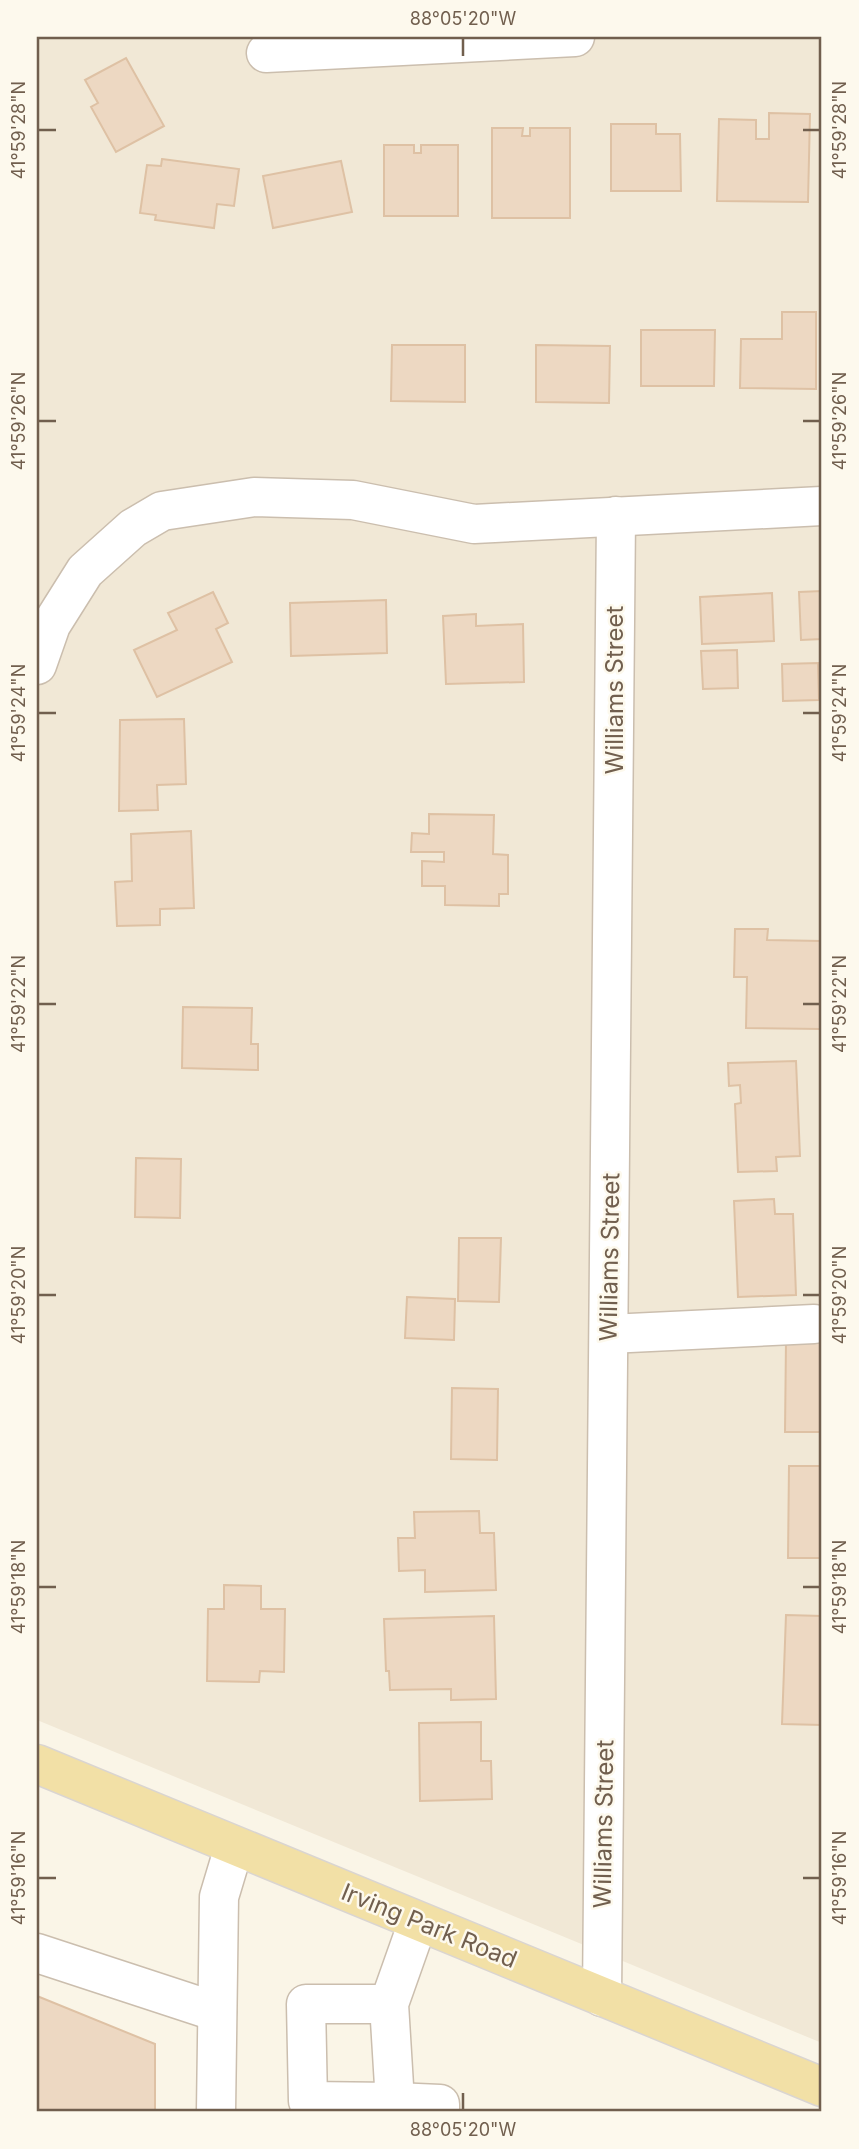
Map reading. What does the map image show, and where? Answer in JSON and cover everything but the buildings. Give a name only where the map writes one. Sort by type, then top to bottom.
[{"type":"main road","name":"Irving Park Road","points":[[37,1764],[822,2087]]},
{"type":"street","points":[[266,53],[575,37]]},
{"type":"street","points":[[37,665],[51,625],[85,571],[133,528],[162,511],[254,498],[353,500],[474,524],[822,506]]},
{"type":"street","name":"Williams Street","points":[[602,1997],[616,516]]},
{"type":"street","points":[[609,1334],[814,1324]]},
{"type":"street","points":[[216,2112],[219,1897],[234,1847]]},
{"type":"street","points":[[395,2102],[389,2004],[418,1922]]},
{"type":"street","points":[[37,1953],[217,2011]]},
{"type":"street","points":[[389,2004],[306,2004],[302,2106],[395,2102],[440,2104],[440,2112]]},
{"type":"shaded area","points":[[37,37],[822,37],[822,2043],[37,1720]]}]
